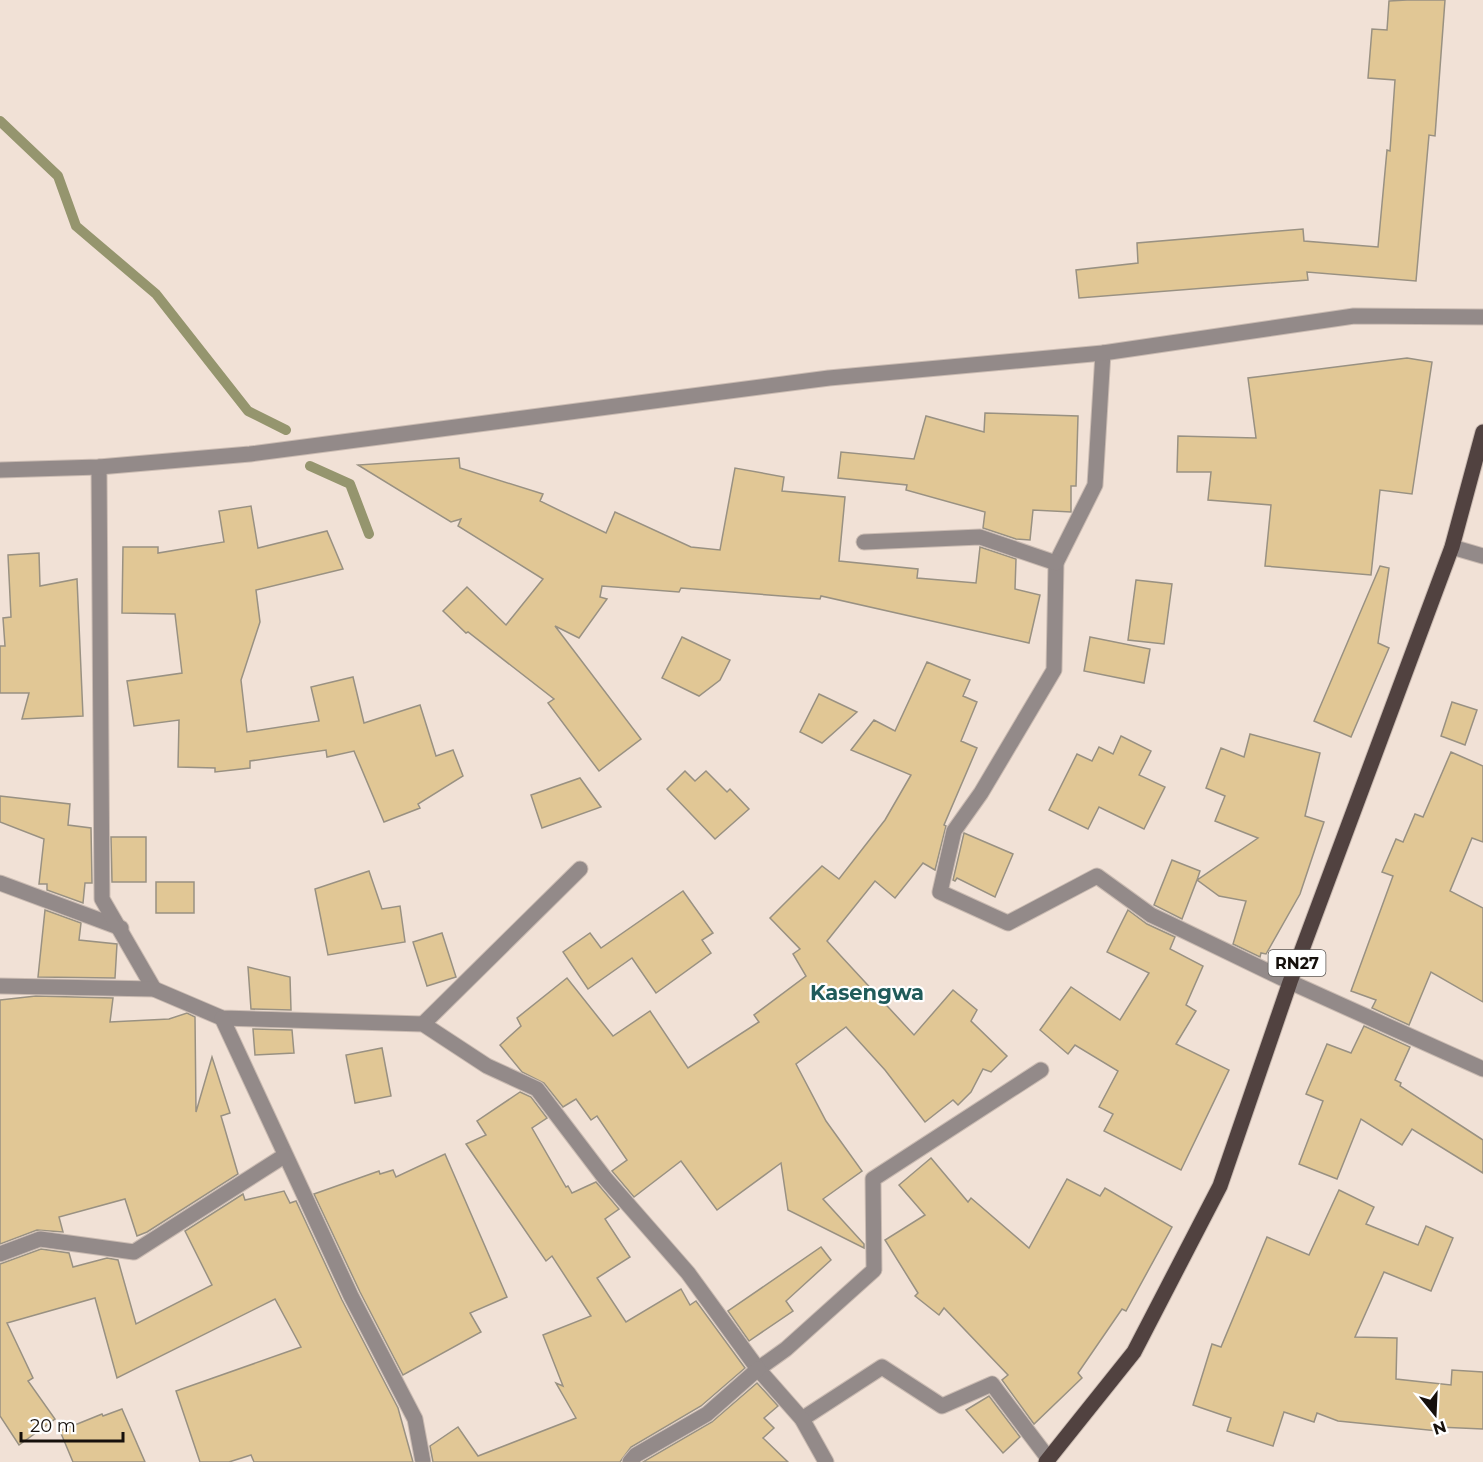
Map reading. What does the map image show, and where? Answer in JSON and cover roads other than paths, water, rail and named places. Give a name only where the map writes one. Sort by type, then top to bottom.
[{"type":"main road","name":"RN27","points":[[1047,1460],[1134,1352],[1220,1186],[1290,982],[1452,547],[1483,432]]},
{"type":"street","points":[[0,470],[99,467],[250,454],[830,378],[1103,353],[1354,316],[1483,318]]},
{"type":"street","points":[[1103,353],[1095,485],[1056,563],[1054,670],[981,793],[954,831],[940,892],[1008,923],[1097,876],[1151,915],[1290,982],[1483,1069]]},
{"type":"street","points":[[99,467],[102,898],[154,989]]},
{"type":"street","points":[[864,542],[980,537],[1056,563]]},
{"type":"street","points":[[1452,547],[1483,556]]},
{"type":"street","points":[[423,1024],[580,869]]},
{"type":"street","points":[[0,883],[121,928]]},
{"type":"street","points":[[0,986],[154,989],[222,1018],[423,1024],[488,1066],[537,1089],[604,1178],[688,1273],[758,1369],[802,1419],[826,1462]]},
{"type":"street","points":[[222,1018],[284,1156],[351,1296],[415,1419],[423,1462]]},
{"type":"street","points":[[630,1462],[636,1455],[707,1414],[758,1369],[786,1349],[874,1270],[873,1179],[1041,1070]]},
{"type":"street","points":[[0,1254],[40,1239],[134,1252],[284,1156]]},
{"type":"street","points":[[802,1419],[882,1367],[942,1406],[992,1383],[1047,1460]]},
{"type":"waterway","points":[[0,121],[58,176],[76,226],[156,294],[248,411],[286,430]]},
{"type":"waterway","points":[[310,466],[350,484],[369,534]]},
{"type":"district","name":"Kasengwa","points":[[867,992]]}]
